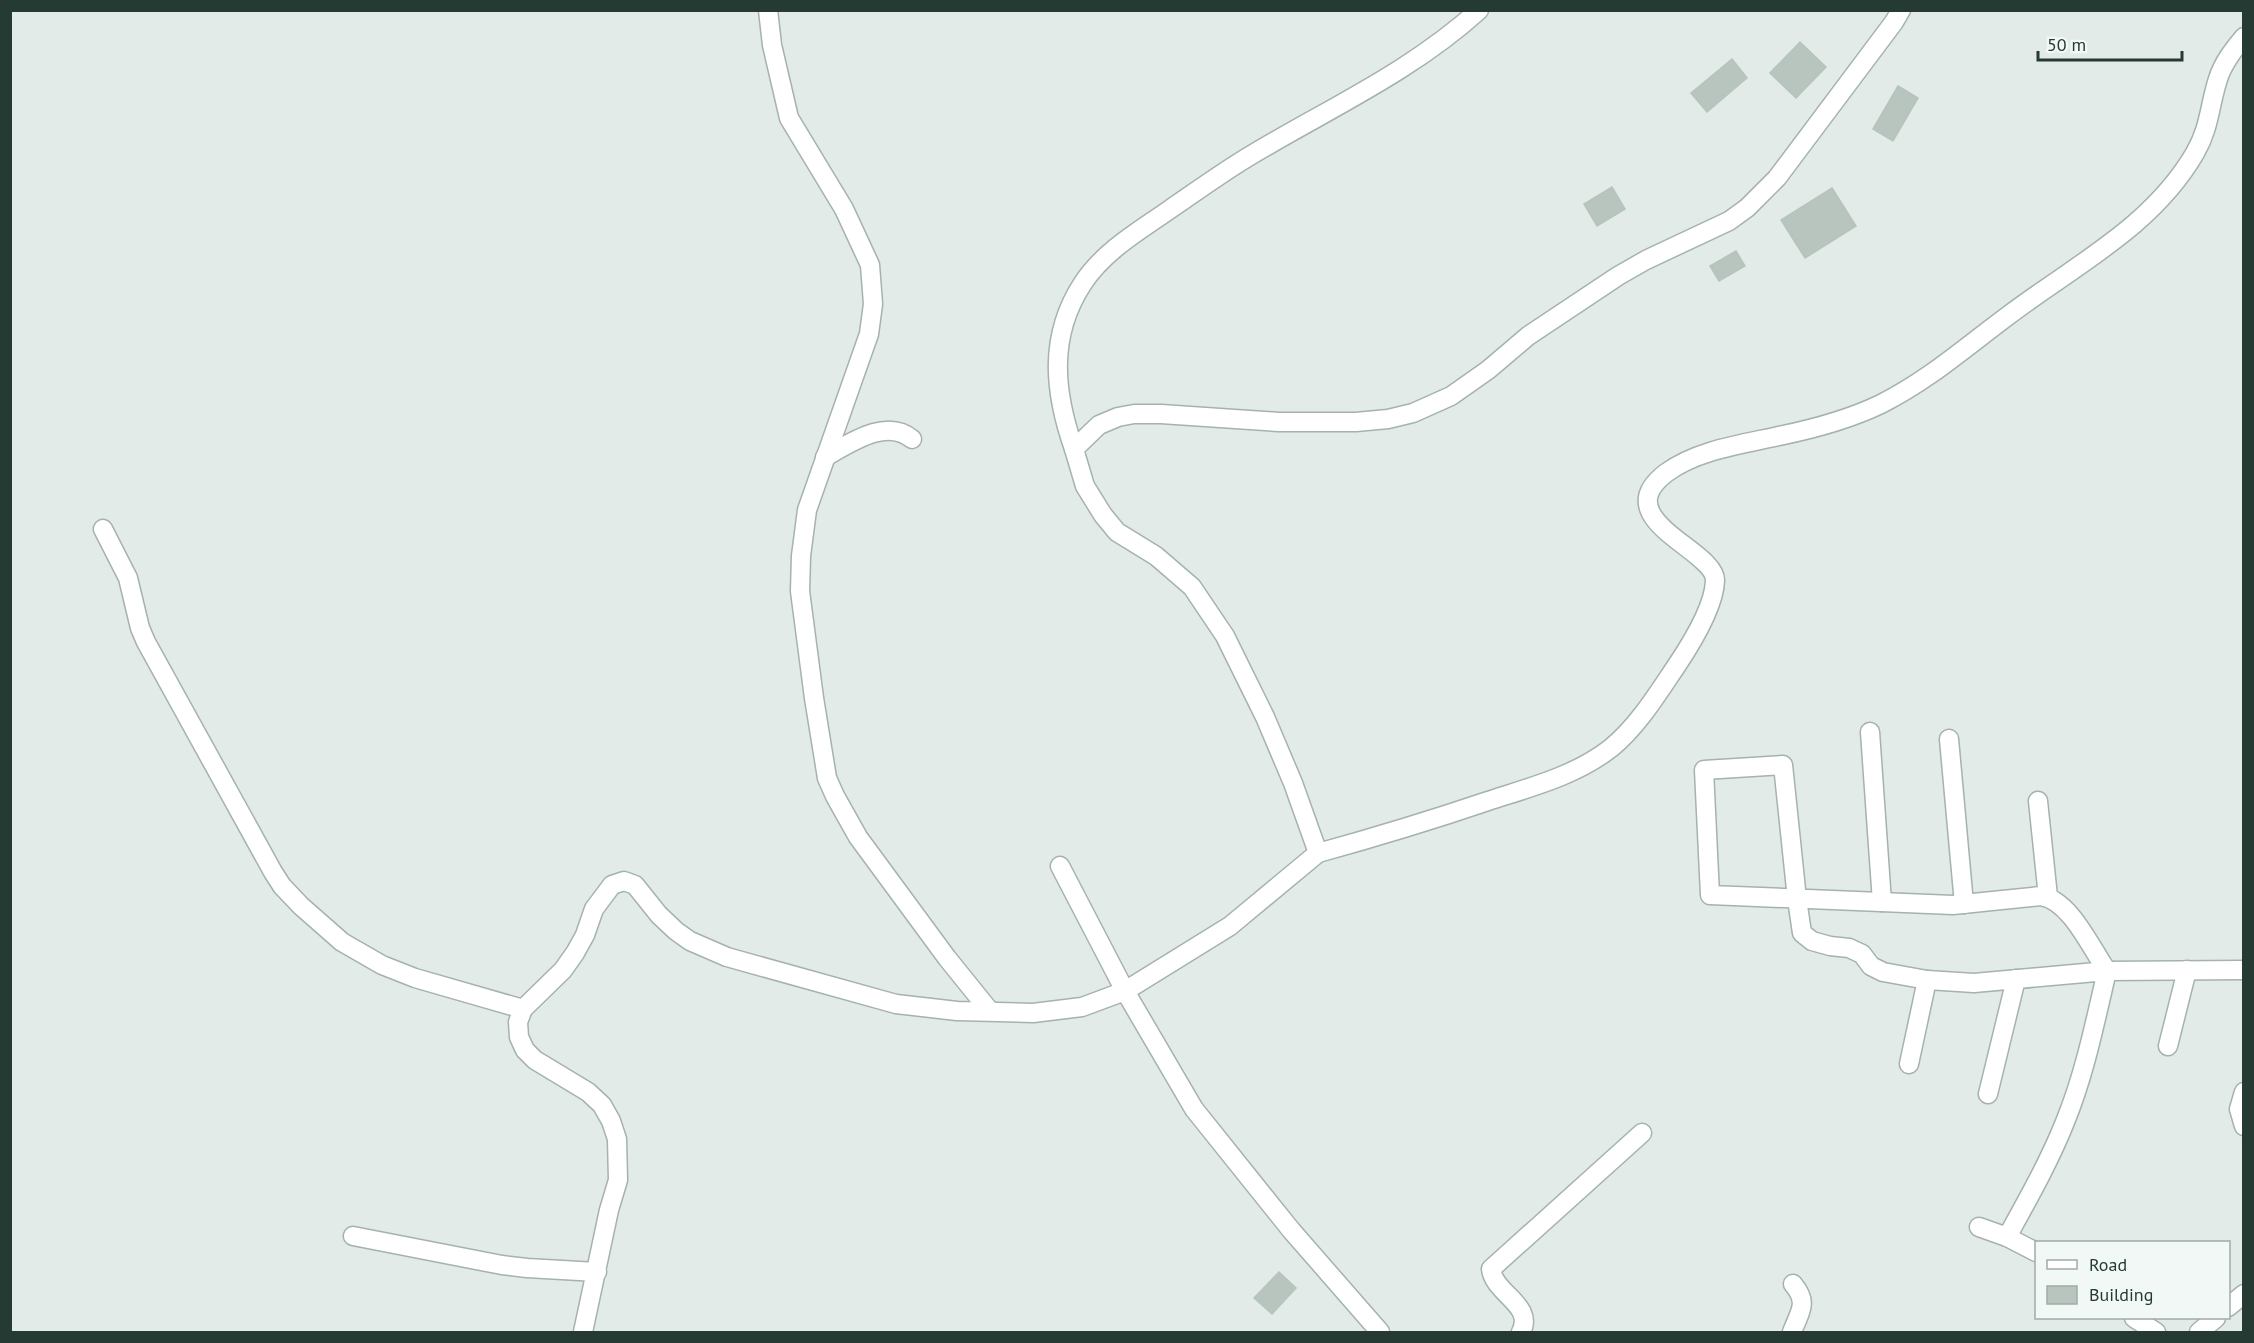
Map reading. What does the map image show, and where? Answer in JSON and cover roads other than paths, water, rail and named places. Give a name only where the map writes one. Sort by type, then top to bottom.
[{"type":"street","points":[[768,10],[772,45],[789,118],[844,209],[870,266],[873,304],[869,334],[807,510],[801,556],[800,591],[827,778],[858,837],[947,958],[989,1010]]},
{"type":"street","points":[[1318,853],[1270,728],[1225,636],[1192,587],[1156,556],[1117,532],[1103,516],[1085,486],[1058,396],[1059,346],[1070,306],[1083,282],[1099,262],[1133,234],[1252,154],[1403,69],[1462,26],[1479,10]]},
{"type":"street","points":[[1074,449],[1099,425],[1118,417],[1134,414],[1279,422],[1356,422],[1388,419],[1413,413],[1451,396],[1488,370],[1528,336],[1618,276],[1646,260],[1729,221],[1747,208],[1777,178],[1901,10]]},
{"type":"street","points":[[583,1332],[609,1210],[618,1180],[617,1139],[612,1121],[595,1098],[536,1060],[525,1050],[518,1022],[523,1009],[563,970],[575,953],[585,935],[594,909],[607,889],[618,881],[624,880],[635,885],[659,915],[676,931],[690,941],[727,957],[896,1004],[957,1011],[1057,1011],[1082,1007],[1125,991],[1230,926],[1318,853],[1396,831],[1567,775],[1596,759],[1615,744],[1658,693],[1683,656],[1708,607],[1715,583],[1715,574],[1708,565],[1678,542],[1656,521],[1649,504],[1654,485],[1672,469],[1724,447],[1781,435],[1854,415],[1888,400],[1947,364],[2008,315],[2122,234],[2149,213],[2168,192],[2195,153],[2210,117],[2218,80],[2227,59],[2244,37]]},
{"type":"street","points":[[825,456],[859,439],[888,430],[912,440]]},
{"type":"street","points":[[103,529],[128,578],[140,628],[146,642],[282,886],[342,942],[364,956],[415,978],[523,1009]]},
{"type":"street","points":[[1870,732],[1881,902]]},
{"type":"street","points":[[1949,739],[1964,904]]},
{"type":"street","points":[[2007,1237],[2038,1181],[2065,1122],[2089,1052],[2107,971],[2069,912],[2048,897],[2032,896],[1964,904],[1881,902],[1797,899],[1710,895],[1704,770],[1783,765],[1797,899],[1802,933],[1812,941],[1849,948],[1862,954],[1871,966],[1883,972],[1927,980],[1974,983],[2107,971],[2244,970]]},
{"type":"street","points":[[2038,801],[2048,897]]},
{"type":"street","points":[[1060,866],[1125,991],[1194,1109],[1291,1230],[1380,1332]]},
{"type":"street","points":[[2168,1046],[2187,970]]},
{"type":"street","points":[[1988,1094],[2016,979]]},
{"type":"street","points":[[1909,1064],[1927,980]]},
{"type":"street","points":[[2244,1092],[2239,1109],[2244,1126]]},
{"type":"street","points":[[1521,1332],[1525,1322],[1524,1314],[1494,1279],[1491,1269],[1493,1265],[1642,1133]]},
{"type":"street","points":[[1979,1227],[2007,1237],[2035,1251]]},
{"type":"street","points":[[353,1236],[502,1265],[597,1272]]},
{"type":"street","points":[[1792,1332],[1803,1303],[1803,1297],[1793,1284]]},
{"type":"street","points":[[2230,1306],[2244,1294]]},
{"type":"street","points":[[2137,1319],[2156,1332]]},
{"type":"street","points":[[2199,1332],[2214,1319]]}]
